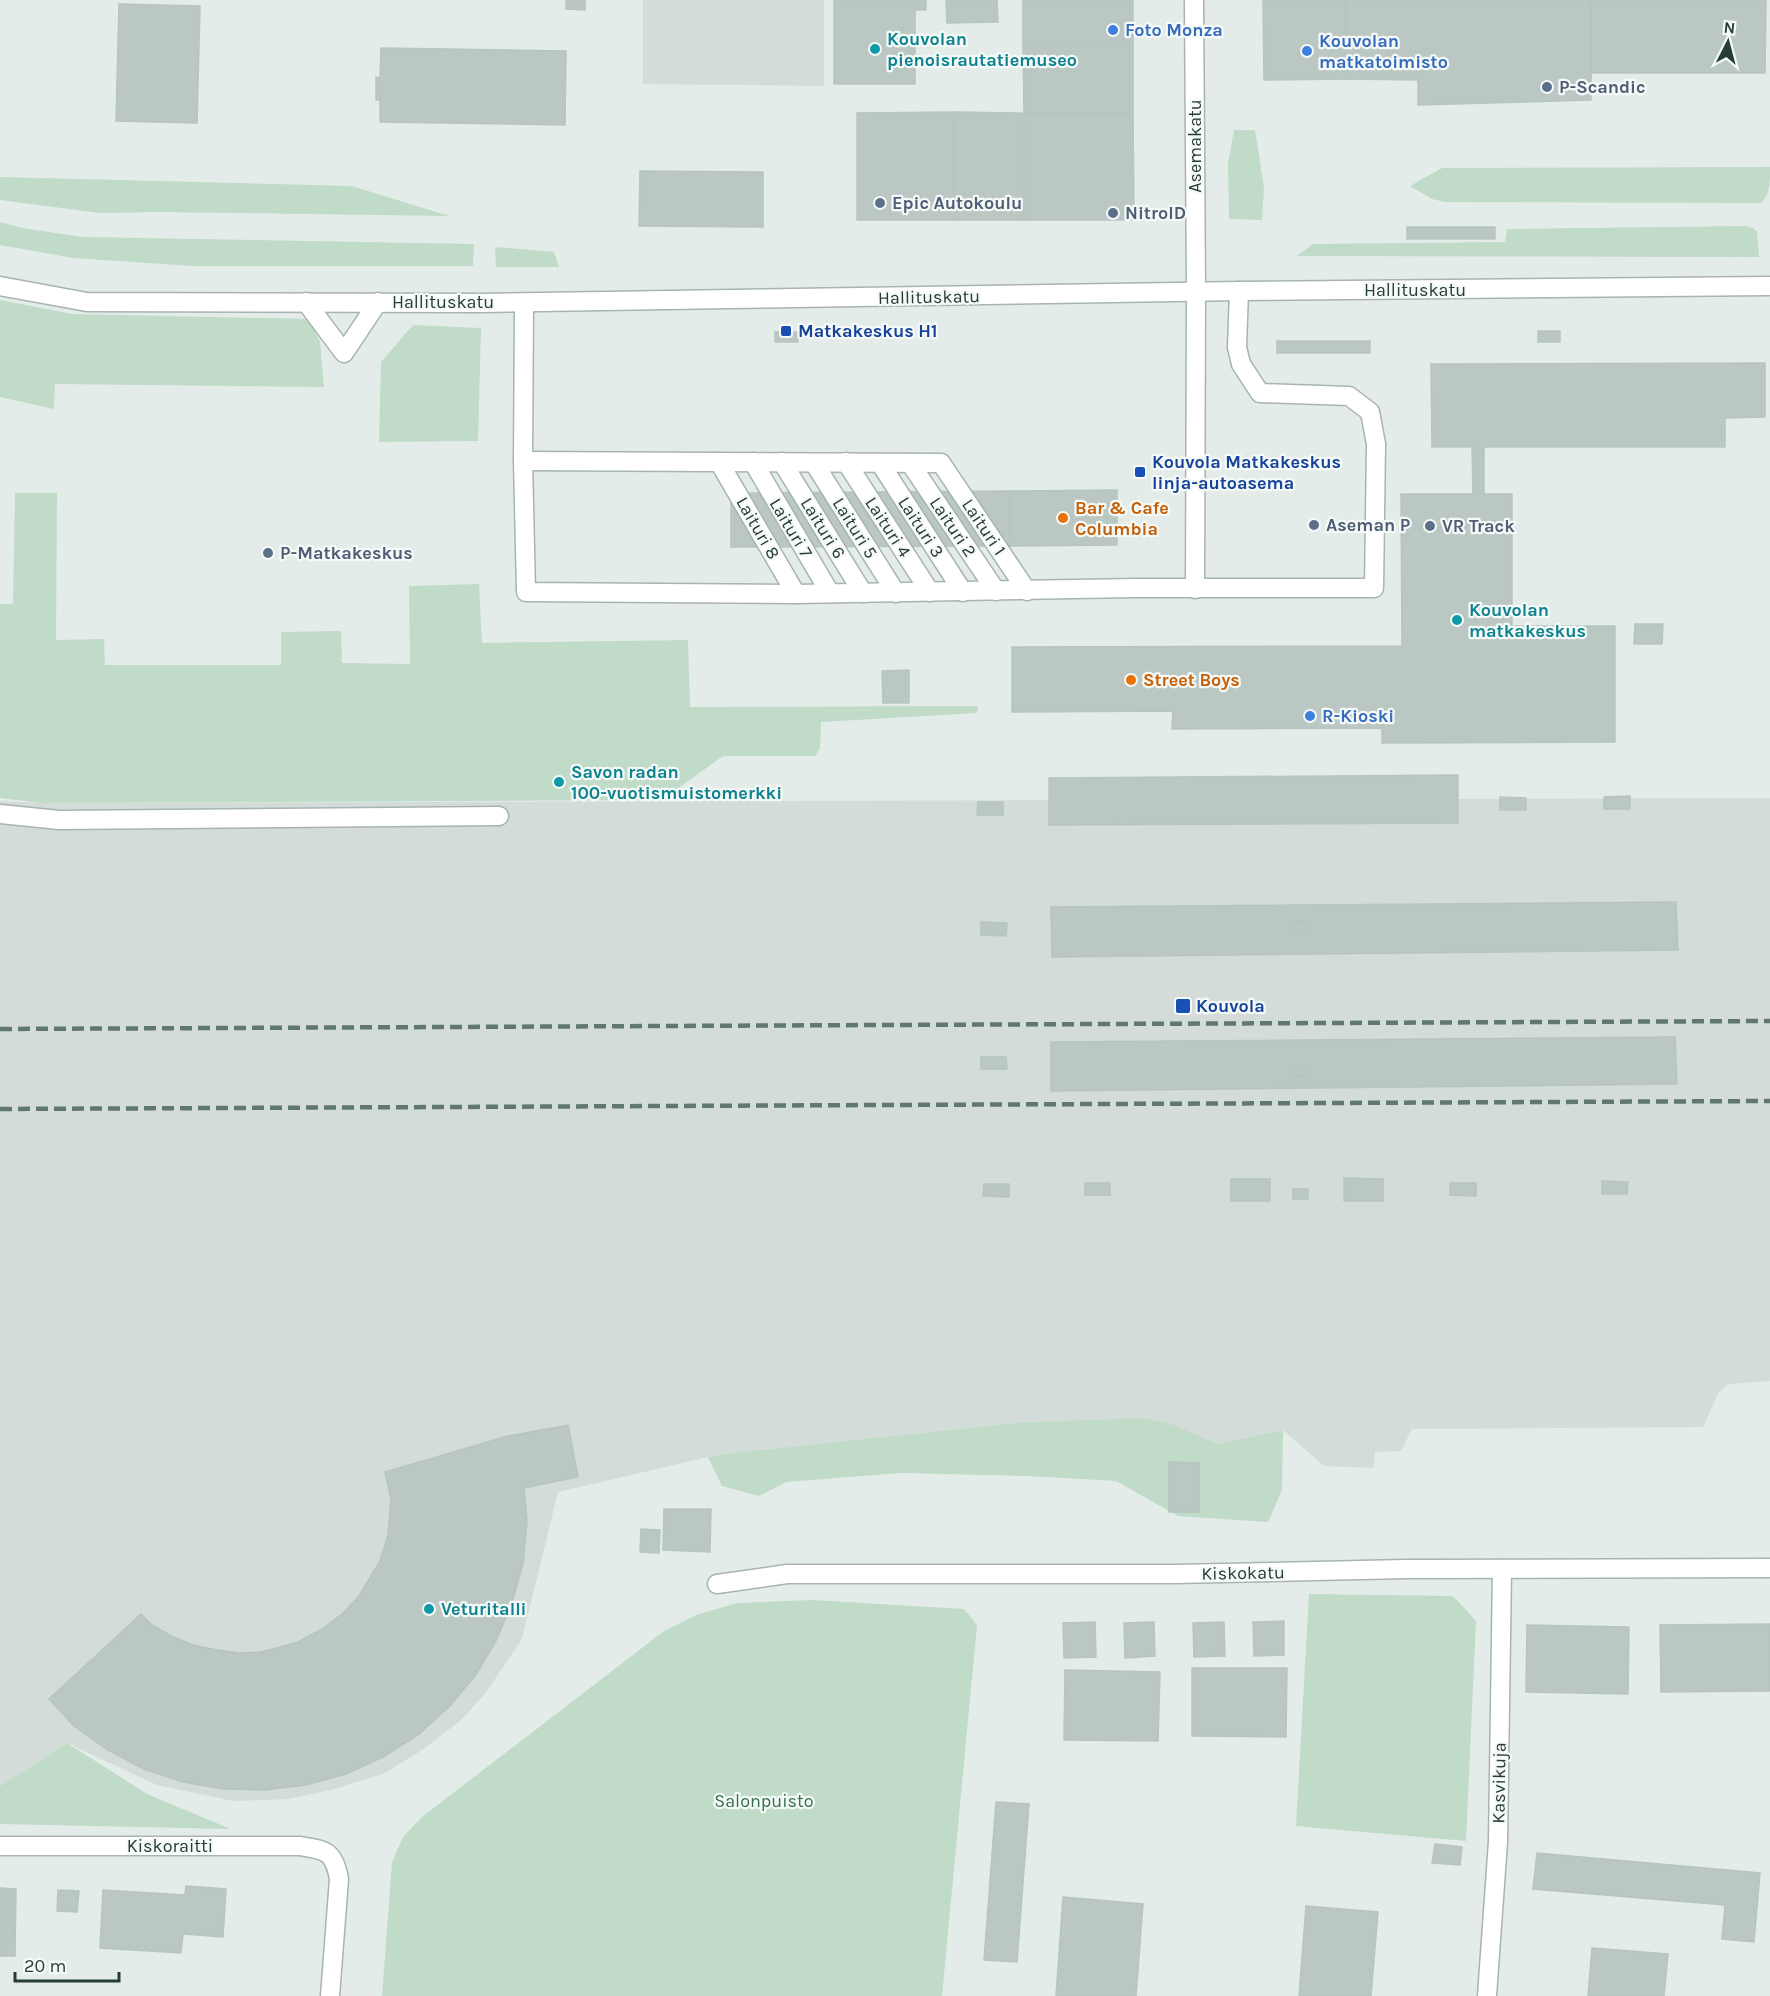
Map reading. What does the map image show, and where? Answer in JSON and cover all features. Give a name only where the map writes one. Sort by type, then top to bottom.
[{"type":"street","name":"Asemakatu","points":[[1194,0],[1195,589]]},
{"type":"street","name":"Hallituskatu","points":[[0,286],[87,302],[524,303],[1239,291],[1770,286]]},
{"type":"street","points":[[524,303],[523,460],[526,591],[796,594],[1374,588],[1376,444],[1370,412],[1349,396],[1260,393],[1240,364],[1237,347],[1239,291]]},
{"type":"street","points":[[306,302],[344,353],[378,302]]},
{"type":"street","points":[[523,460],[910,463]]},
{"type":"street","name":"Laituri 8","points":[[719,462],[796,594]]},
{"type":"street","name":"Laituri 7","points":[[753,462],[830,593]]},
{"type":"street","name":"Laituri 6","points":[[782,462],[863,593]]},
{"type":"street","name":"Laituri 4","points":[[846,462],[930,592]]},
{"type":"street","name":"Laituri 5","points":[[814,463],[896,593]]},
{"type":"street","name":"Laituri 3","points":[[880,463],[963,592]]},
{"type":"street","name":"Laituri 1","points":[[910,463],[941,463],[1027,591]]},
{"type":"street","name":"Laituri 2","points":[[910,463],[996,591]]},
{"type":"street","points":[[0,814],[59,820],[499,816]]},
{"type":"street","name":"Kiskokatu","points":[[717,1584],[787,1574],[1164,1574],[1770,1568]]},
{"type":"street","name":"Kasvikuja","points":[[1487,1996],[1498,1842],[1502,1569]]},
{"type":"street","name":"Kiskoraitti","points":[[0,1846],[300,1846],[323,1850],[336,1862],[339,1879],[330,1996]]},
{"type":"shaded area","points":[[643,0],[824,0],[824,86],[643,84]]},
{"type":"shaded area","points":[[1770,798],[1770,1381],[1728,1384],[1719,1392],[1703,1427],[1412,1429],[1401,1451],[1375,1452],[1374,1468],[1324,1466],[1283,1430],[1217,1444],[1177,1426],[1014,1423],[708,1457],[558,1492],[522,1639],[485,1694],[460,1721],[422,1750],[385,1773],[335,1789],[288,1799],[233,1801],[157,1785],[67,1743],[0,1786],[0,801],[41,803]]},
{"type":"green space","points":[[1234,130],[1255,130],[1264,188],[1262,220],[1229,219],[1228,163]]},
{"type":"green space","points":[[1770,167],[1768,193],[1760,203],[1445,202],[1432,199],[1410,186],[1442,168]]},
{"type":"green space","points":[[0,177],[352,186],[449,216],[100,213],[0,200]]},
{"type":"green space","points":[[0,222],[22,228],[83,237],[474,244],[473,266],[192,266],[73,258],[0,245]]},
{"type":"green space","points":[[1747,226],[1757,232],[1759,257],[1297,256],[1313,244],[1505,242],[1507,229]]},
{"type":"green space","points":[[495,247],[554,252],[559,267],[496,267]]},
{"type":"green space","points":[[0,300],[72,314],[309,319],[320,342],[324,387],[55,384],[54,409],[0,397]]},
{"type":"green space","points":[[413,325],[481,328],[478,441],[379,442],[381,362]]},
{"type":"green space","points":[[15,493],[57,493],[56,640],[104,639],[105,665],[281,665],[281,632],[341,631],[342,663],[410,664],[409,586],[479,584],[482,643],[688,640],[690,707],[978,706],[977,713],[821,722],[820,748],[815,756],[723,756],[677,789],[644,800],[41,803],[0,798],[0,604],[13,604]]},
{"type":"green space","points":[[1144,1418],[1177,1426],[1217,1444],[1283,1430],[1282,1490],[1268,1522],[1178,1516],[1116,1481],[1027,1476],[901,1473],[786,1482],[759,1496],[722,1486],[708,1457],[1015,1423]]},
{"type":"green space","points":[[1309,1594],[1453,1596],[1476,1621],[1466,1841],[1296,1826]]},
{"type":"green space","name":"Salonpuisto","points":[[812,1600],[964,1609],[977,1625],[942,1996],[382,1996],[392,1862],[403,1837],[422,1817],[664,1631],[696,1615],[737,1603]]},
{"type":"green space","points":[[67,1743],[147,1794],[231,1829],[0,1824],[0,1786]]},
{"type":"building","points":[[566,0],[585,0],[585,10],[566,9]]},
{"type":"building","points":[[834,0],[926,0],[926,10],[915,10],[915,84],[834,84]]},
{"type":"building","points":[[946,0],[997,0],[998,22],[947,23]]},
{"type":"building","points":[[1023,0],[1133,0],[1133,42],[1023,42]]},
{"type":"building","points":[[1263,0],[1345,0],[1346,79],[1264,80]]},
{"type":"building","points":[[1345,0],[1591,0],[1591,100],[1418,105],[1418,80],[1346,79]]},
{"type":"building","points":[[1591,0],[1766,0],[1765,73],[1591,73]]},
{"type":"building","points":[[119,4],[200,6],[197,123],[116,121]]},
{"type":"building","points":[[1023,42],[1133,42],[1133,113],[1024,113]]},
{"type":"building","points":[[381,48],[566,51],[565,125],[380,122],[380,100],[376,100],[376,77],[380,78]]},
{"type":"building","points":[[954,112],[1024,113],[1024,220],[954,220]]},
{"type":"building","points":[[954,112],[954,220],[857,220],[857,113]]},
{"type":"building","points":[[1024,113],[1133,113],[1134,220],[1024,220]]},
{"type":"building","points":[[640,171],[763,172],[763,227],[639,226]]},
{"type":"building","points":[[1407,227],[1495,227],[1495,239],[1407,239]]},
{"type":"building","points":[[1538,331],[1560,331],[1560,342],[1538,342]]},
{"type":"building","points":[[775,332],[798,332],[798,342],[775,342]]},
{"type":"building","points":[[1277,341],[1370,341],[1370,353],[1277,353]]},
{"type":"building","points":[[1765,363],[1765,417],[1725,418],[1725,447],[1432,447],[1431,364]]},
{"type":"building","points":[[1472,448],[1484,448],[1484,494],[1473,494]]},
{"type":"building","name":"Bar & Cafe Columbia","points":[[1117,490],[1117,545],[1010,546],[1009,491]]},
{"type":"building","points":[[1009,491],[1010,546],[731,547],[731,493]]},
{"type":"building","name":"Kouvolan matkakeskus","points":[[1401,494],[1512,494],[1512,626],[1615,626],[1615,742],[1382,743],[1382,728],[1172,729],[1173,711],[1012,712],[1012,647],[1402,646]]},
{"type":"building","points":[[1635,624],[1663,624],[1662,644],[1634,644]]},
{"type":"building","points":[[909,670],[909,703],[883,703],[882,671]]},
{"type":"building","points":[[1458,775],[1458,823],[1049,825],[1049,778]]},
{"type":"building","points":[[1630,796],[1630,809],[1604,809],[1604,797]]},
{"type":"building","points":[[1500,797],[1526,798],[1526,810],[1500,810]]},
{"type":"building","points":[[978,802],[1003,802],[1003,815],[977,815]]},
{"type":"building","points":[[1676,902],[1678,950],[1052,957],[1051,907]]},
{"type":"building","points":[[1289,921],[1304,921],[1304,931],[1290,931]]},
{"type":"building","points":[[981,922],[1007,923],[1006,936],[981,935]]},
{"type":"building","points":[[1675,1037],[1677,1084],[1051,1091],[1051,1042]]},
{"type":"building","points":[[981,1057],[1006,1057],[1007,1069],[981,1069]]},
{"type":"building","points":[[1306,1066],[1306,1076],[1292,1076],[1291,1067]]},
{"type":"building","points":[[1344,1178],[1383,1179],[1383,1201],[1344,1201]]},
{"type":"building","points":[[1231,1179],[1270,1179],[1270,1201],[1231,1201]]},
{"type":"building","points":[[1602,1181],[1628,1182],[1627,1194],[1602,1194]]},
{"type":"building","points":[[1085,1183],[1110,1183],[1110,1195],[1085,1195]]},
{"type":"building","points":[[1450,1183],[1476,1183],[1476,1196],[1450,1195]]},
{"type":"building","points":[[984,1184],[1009,1184],[1009,1197],[983,1196]]},
{"type":"building","points":[[1293,1189],[1308,1189],[1308,1199],[1293,1199]]},
{"type":"building","name":"Veturitalli","points":[[568,1425],[578,1477],[524,1488],[527,1522],[523,1563],[512,1603],[496,1641],[475,1676],[449,1707],[418,1735],[383,1757],[346,1774],[306,1785],[265,1790],[224,1789],[183,1782],[144,1769],[108,1750],[74,1726],[49,1699],[141,1614],[152,1625],[171,1636],[193,1645],[217,1650],[240,1653],[261,1652],[298,1642],[322,1629],[342,1614],[359,1596],[380,1561],[388,1535],[391,1499],[385,1472],[508,1436]]},
{"type":"building","points":[[1169,1462],[1199,1463],[1199,1512],[1169,1512]]},
{"type":"building","points":[[664,1509],[711,1509],[710,1552],[663,1550]]},
{"type":"building","points":[[641,1529],[660,1530],[659,1553],[640,1552]]},
{"type":"building","points":[[1284,1621],[1284,1655],[1254,1656],[1253,1622]]},
{"type":"building","points":[[1095,1622],[1096,1657],[1064,1658],[1063,1623]]},
{"type":"building","points":[[1154,1622],[1155,1656],[1125,1658],[1124,1623]]},
{"type":"building","points":[[1224,1622],[1225,1656],[1194,1657],[1193,1623]]},
{"type":"building","points":[[1770,1624],[1770,1691],[1661,1692],[1660,1625]]},
{"type":"building","points":[[1527,1625],[1629,1627],[1628,1694],[1526,1692]]},
{"type":"building","points":[[1192,1668],[1287,1668],[1286,1737],[1192,1736]]},
{"type":"building","points":[[1065,1670],[1160,1672],[1158,1741],[1064,1740]]},
{"type":"building","points":[[996,1802],[1029,1804],[1017,1962],[984,1960]]},
{"type":"building","points":[[1435,1844],[1462,1847],[1460,1865],[1432,1863]]},
{"type":"building","points":[[1537,1853],[1760,1873],[1754,1942],[1722,1939],[1725,1905],[1533,1889]]},
{"type":"building","points":[[186,1886],[226,1889],[223,1937],[183,1934],[181,1953],[100,1948],[103,1890],[185,1895]]},
{"type":"building","points":[[0,1888],[16,1889],[15,1956],[0,1956]]},
{"type":"building","points":[[58,1890],[79,1891],[77,1912],[57,1911]]},
{"type":"building","points":[[1063,1897],[1143,1904],[1136,1996],[1056,1996]]},
{"type":"building","points":[[1306,1906],[1378,1912],[1371,1996],[1299,1996]]},
{"type":"building","points":[[1592,1948],[1668,1954],[1664,1996],[1588,1996]]},
{"type":"railway","points":[[0,1029],[1770,1021]]},
{"type":"railway","points":[[0,1109],[1770,1101]]},
{"type":"place","name":"Foto Monza","points":[[1113,30]]},
{"type":"place","name":"Kouvolan pienoisrautatiemuseo","points":[[875,49]]},
{"type":"place","name":"Kouvolan matkatoimisto","points":[[1307,51]]},
{"type":"place","name":"P-Scandic","points":[[1547,87]]},
{"type":"place","name":"Epic Autokoulu","points":[[880,203]]},
{"type":"place","name":"NitroID","points":[[1113,213]]},
{"type":"place","name":"Matkakeskus H1","points":[[786,331]]},
{"type":"place","name":"Kouvola Matkakeskus linja-autoasema","points":[[1140,472]]},
{"type":"place","name":"Bar & Cafe Columbia","points":[[1063,518]]},
{"type":"place","name":"Aseman P","points":[[1314,525]]},
{"type":"place","name":"VR Track","points":[[1430,526]]},
{"type":"place","name":"P-Matkakeskus","points":[[268,553]]},
{"type":"place","name":"Kouvolan matkakeskus","points":[[1457,620]]},
{"type":"place","name":"Street Boys","points":[[1131,680]]},
{"type":"place","name":"R-Kioski","points":[[1310,716]]},
{"type":"place","name":"Savon radan 100-vuotismuistomerkki","points":[[559,782]]},
{"type":"place","name":"Kouvola","points":[[1183,1006]]},
{"type":"place","name":"Veturitalli","points":[[429,1609]]}]
